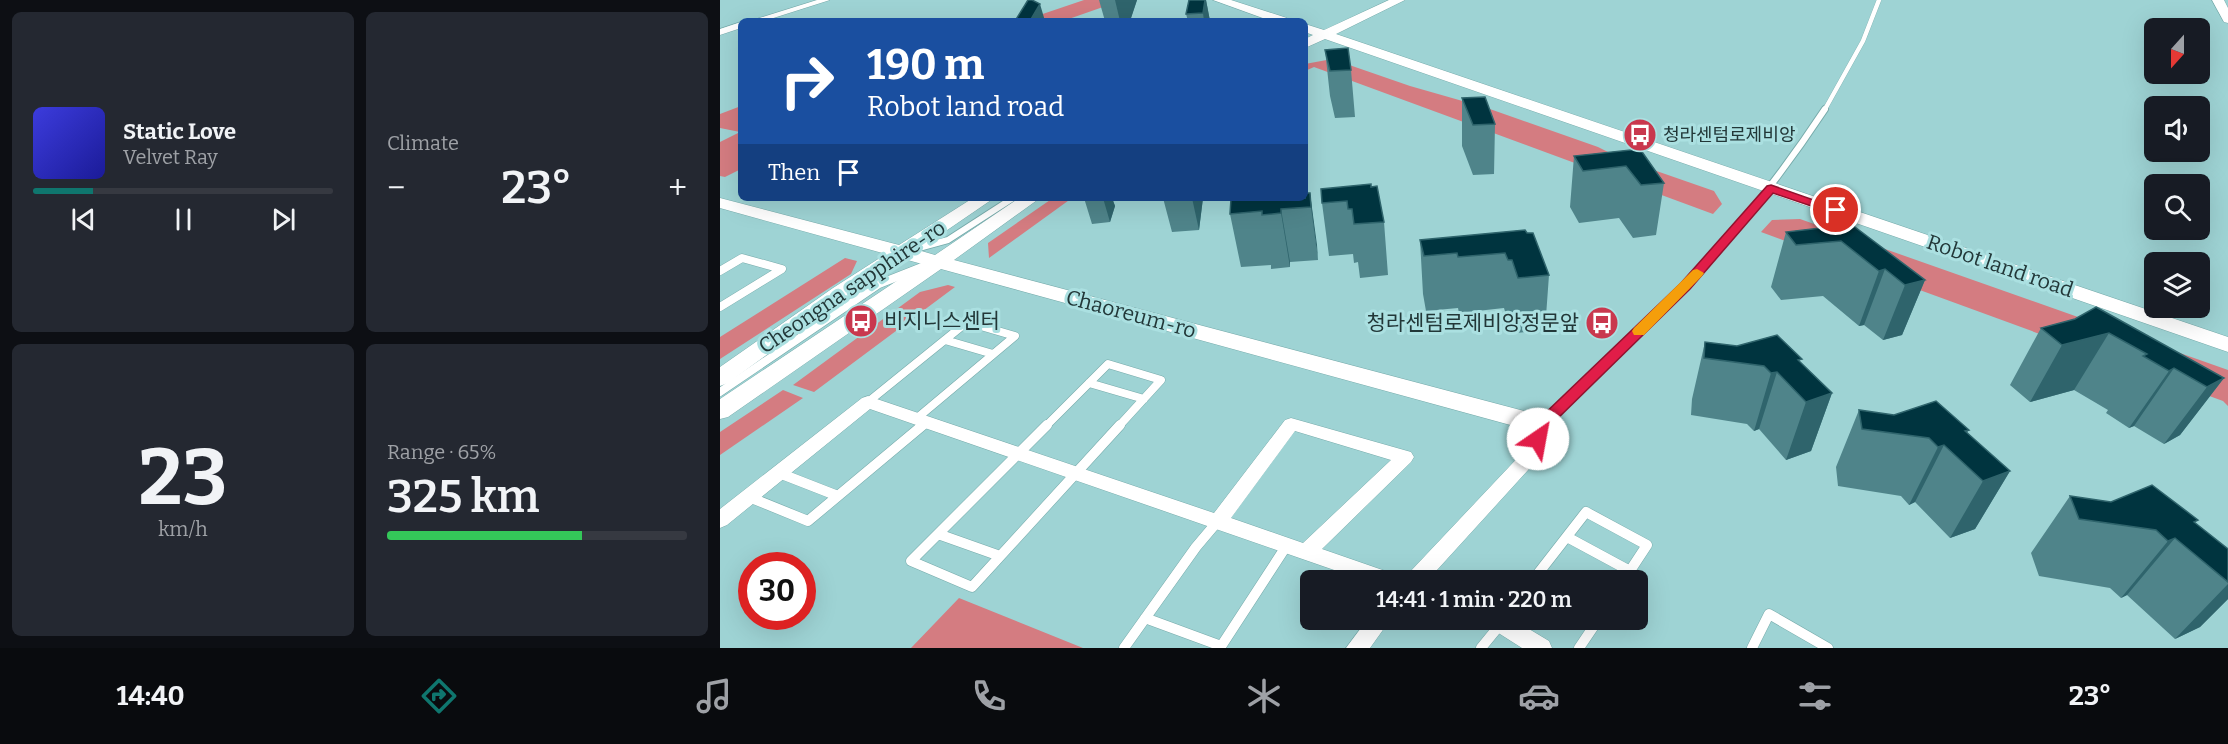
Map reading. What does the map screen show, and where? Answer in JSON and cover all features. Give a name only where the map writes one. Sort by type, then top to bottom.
[{"type":"main road","points":[[1219,0],[1274,18]]},
{"type":"main road","points":[[1308,43],[1399,0]]},
{"type":"main road","points":[[2218,0],[2228,20]]},
{"type":"main road","name":"Robot land road","points":[[1308,29],[2228,345]]},
{"type":"main road","name":"Cheongna sapphire-ro","points":[[720,378],[840,292],[980,201]]},
{"type":"main road","points":[[720,411],[1027,201]]},
{"type":"main road","name":"Chaoreum-ro","points":[[720,203],[1542,425]]},
{"type":"street","points":[[764,18],[826,0]]},
{"type":"street","points":[[720,32],[738,26]]},
{"type":"street","points":[[720,520],[868,402],[1358,570]]},
{"type":"street","points":[[1218,521],[1291,424],[1405,457],[1307,552]]},
{"type":"street","points":[[1432,570],[1533,453],[1542,425]]},
{"type":"street","points":[[1357,648],[1372,630]]},
{"type":"street","points":[[1513,630],[1540,648]]},
{"type":"lane","points":[[1542,425],[1686,286],[1771,188],[1820,117],[1861,46],[1879,0]]},
{"type":"lane","points":[[904,252],[948,240],[1008,201]]},
{"type":"lane","points":[[720,272],[742,258],[782,269],[720,307]]},
{"type":"lane","points":[[720,392],[879,284],[938,262]]},
{"type":"lane","points":[[748,497],[808,521],[1015,336],[967,322],[868,402]]},
{"type":"lane","points":[[945,340],[993,354]]},
{"type":"lane","points":[[1108,364],[1161,380],[1144,399],[972,587],[911,561],[1108,364]]},
{"type":"lane","points":[[1089,383],[1144,399]]},
{"type":"lane","points":[[779,473],[838,496]]},
{"type":"lane","points":[[1541,570],[1586,512],[1647,545],[1631,570]]},
{"type":"lane","points":[[1124,648],[1196,547],[1218,521]]},
{"type":"lane","points":[[938,534],[1000,556]]},
{"type":"lane","points":[[1567,537],[1628,570]]},
{"type":"lane","points":[[1145,618],[1221,647],[1287,545]]},
{"type":"lane","points":[[1757,646],[1769,614],[1828,648]]},
{"type":"lane","points":[[1481,648],[1494,630]]},
{"type":"lane","points":[[1579,648],[1591,630]]},
{"type":"shaded area","points":[[1084,0],[1123,0],[1072,18],[1031,18]]},
{"type":"shaded area","points":[[1332,59],[1410,86],[1487,108],[1714,191],[1722,204],[1713,214],[1314,67],[1308,70],[1308,63]]},
{"type":"shaded area","points":[[738,107],[738,132],[720,128],[720,114]]},
{"type":"shaded area","points":[[738,133],[738,170],[725,177],[720,176],[720,142]]},
{"type":"shaded area","points":[[1049,201],[1068,201],[989,258],[988,243]]},
{"type":"shaded area","points":[[1800,219],[2228,370],[2228,406],[2223,401],[1761,232],[1772,220]]},
{"type":"shaded area","points":[[845,258],[857,261],[851,274],[720,359],[720,337]]},
{"type":"shaded area","points":[[948,285],[955,287],[814,392],[793,385],[920,292]]},
{"type":"shaded area","points":[[783,390],[803,398],[720,455],[720,432]]},
{"type":"shaded area","points":[[959,598],[1083,648],[911,648]]},
{"type":"building","points":[[1028,0],[1040,4],[1032,18],[1017,18]]},
{"type":"building","points":[[1189,0],[1205,0],[1203,13],[1186,14]]},
{"type":"building","points":[[1348,48],[1351,70],[1330,71],[1325,50]]},
{"type":"building","points":[[1485,97],[1495,124],[1473,125],[1462,98]]},
{"type":"building","points":[[1640,149],[1664,183],[1641,185],[1626,166],[1583,171],[1574,156]]},
{"type":"building","points":[[1371,184],[1371,187],[1377,186],[1384,222],[1354,224],[1352,209],[1348,209],[1347,201],[1322,203],[1321,189]]},
{"type":"building","points":[[1308,193],[1310,193],[1311,207],[1281,209],[1281,213],[1262,215],[1262,211],[1230,214],[1231,201],[1308,201]]},
{"type":"building","points":[[1847,221],[1925,280],[1905,285],[1885,269],[1879,271],[1841,241],[1796,245],[1786,232],[1821,228]]},
{"type":"building","points":[[1525,230],[1527,233],[1533,233],[1549,275],[1518,278],[1512,260],[1508,260],[1505,253],[1458,257],[1457,253],[1424,256],[1420,240]]},
{"type":"building","points":[[2096,307],[2224,378],[2207,387],[2174,368],[2169,371],[2143,356],[2147,354],[2109,333],[2062,345],[2041,328],[2075,319]]},
{"type":"building","points":[[1777,335],[1802,359],[1798,360],[1832,393],[1806,402],[1777,372],[1771,373],[1764,366],[1704,358],[1705,342],[1737,346]]},
{"type":"building","points":[[1936,401],[1969,430],[1965,431],[2010,471],[1983,481],[1944,445],[1938,447],[1929,438],[1862,429],[1859,410],[1894,415]]},
{"type":"building","points":[[2152,485],[2198,520],[2194,522],[2228,549],[2228,582],[2175,538],[2168,541],[2156,530],[2079,519],[2070,496],[2111,502]]},
{"type":"slow traffic","points":[[1639,331],[1697,273]]},
{"type":"place","name":"청라센텀로제비앙","points":[[1640,135]]},
{"type":"place","name":"비지니스센터","points":[[861,321]]},
{"type":"place","name":"청라센텀로제비앙정문앞","points":[[1602,323]]},
{"type":"route","points":[[1538,439],[1542,425],[1686,286],[1771,188],[1836,210]]}]
